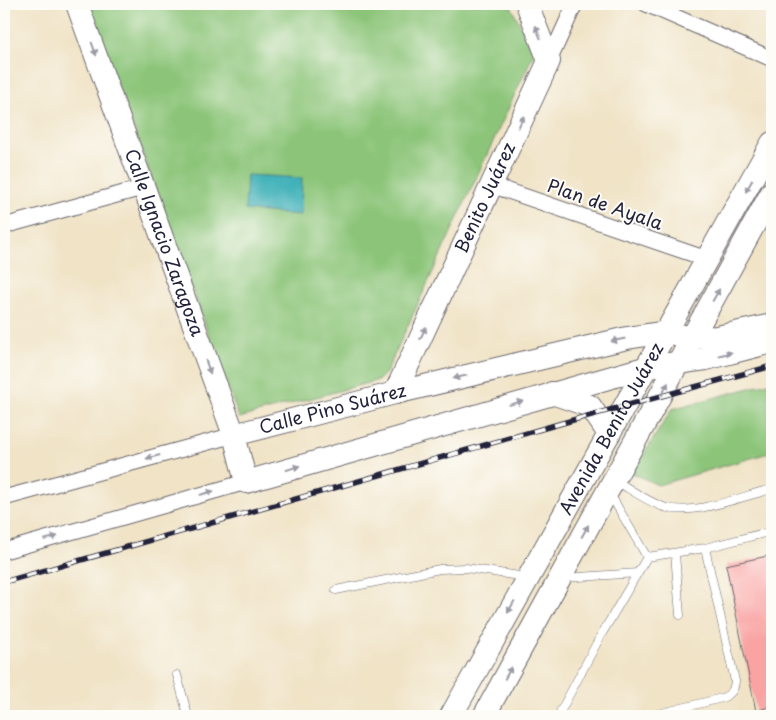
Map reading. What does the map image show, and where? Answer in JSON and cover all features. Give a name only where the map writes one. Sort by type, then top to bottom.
[{"type":"main road","name":"Calle Ignacio Zaragoza","points":[[77,4],[142,188],[234,435],[246,482]]},
{"type":"main road","points":[[527,4],[549,61]]},
{"type":"main road","name":"Benito Juárez","points":[[396,393],[549,61]]},
{"type":"main road","name":"Avenida Benito Juárez","points":[[451,716],[772,143]]},
{"type":"main road","name":"Avenida Benito Juárez","points":[[484,716],[772,192]]},
{"type":"main road","points":[[666,332],[692,338],[732,334],[772,324]]},
{"type":"main road","name":"Calle Pino Suárez","points":[[234,435],[569,350],[666,332]]},
{"type":"main road","points":[[246,482],[648,367],[677,364],[772,342]]},
{"type":"main road","points":[[552,393],[590,406],[609,434]]},
{"type":"street","name":"Benito Juárez","points":[[549,61],[575,4]]},
{"type":"street","points":[[646,4],[772,60]]},
{"type":"street","name":"Plan de Ayala","points":[[491,185],[707,260]]},
{"type":"street","points":[[4,226],[142,188]]},
{"type":"street","name":"Calle Pino Suárez","points":[[4,498],[234,435]]},
{"type":"street","points":[[4,551],[246,482]]},
{"type":"lane","points":[[611,485],[668,508],[683,510],[772,489]]},
{"type":"lane","points":[[611,485],[647,557]]},
{"type":"lane","points":[[647,557],[705,548],[772,531]]},
{"type":"lane","points":[[650,716],[722,698],[730,694],[734,689],[735,681],[705,548]]},
{"type":"lane","points":[[675,554],[680,615]]},
{"type":"lane","points":[[558,716],[600,637],[647,557]]},
{"type":"lane","points":[[336,590],[415,573],[457,568],[528,578]]},
{"type":"lane","points":[[559,579],[638,573]]},
{"type":"lane","points":[[177,675],[188,716]]},
{"type":"green space","points":[[88,4],[510,4],[534,53],[386,373],[379,380],[239,418]]},
{"type":"green space","points":[[772,382],[772,452],[658,485],[632,473],[672,409]]},
{"type":"water","points":[[247,175],[302,178],[301,215],[245,210]]},
{"type":"building","points":[[772,555],[772,706],[756,711],[726,565]]},
{"type":"railway","points":[[4,582],[573,420],[772,366]]}]
